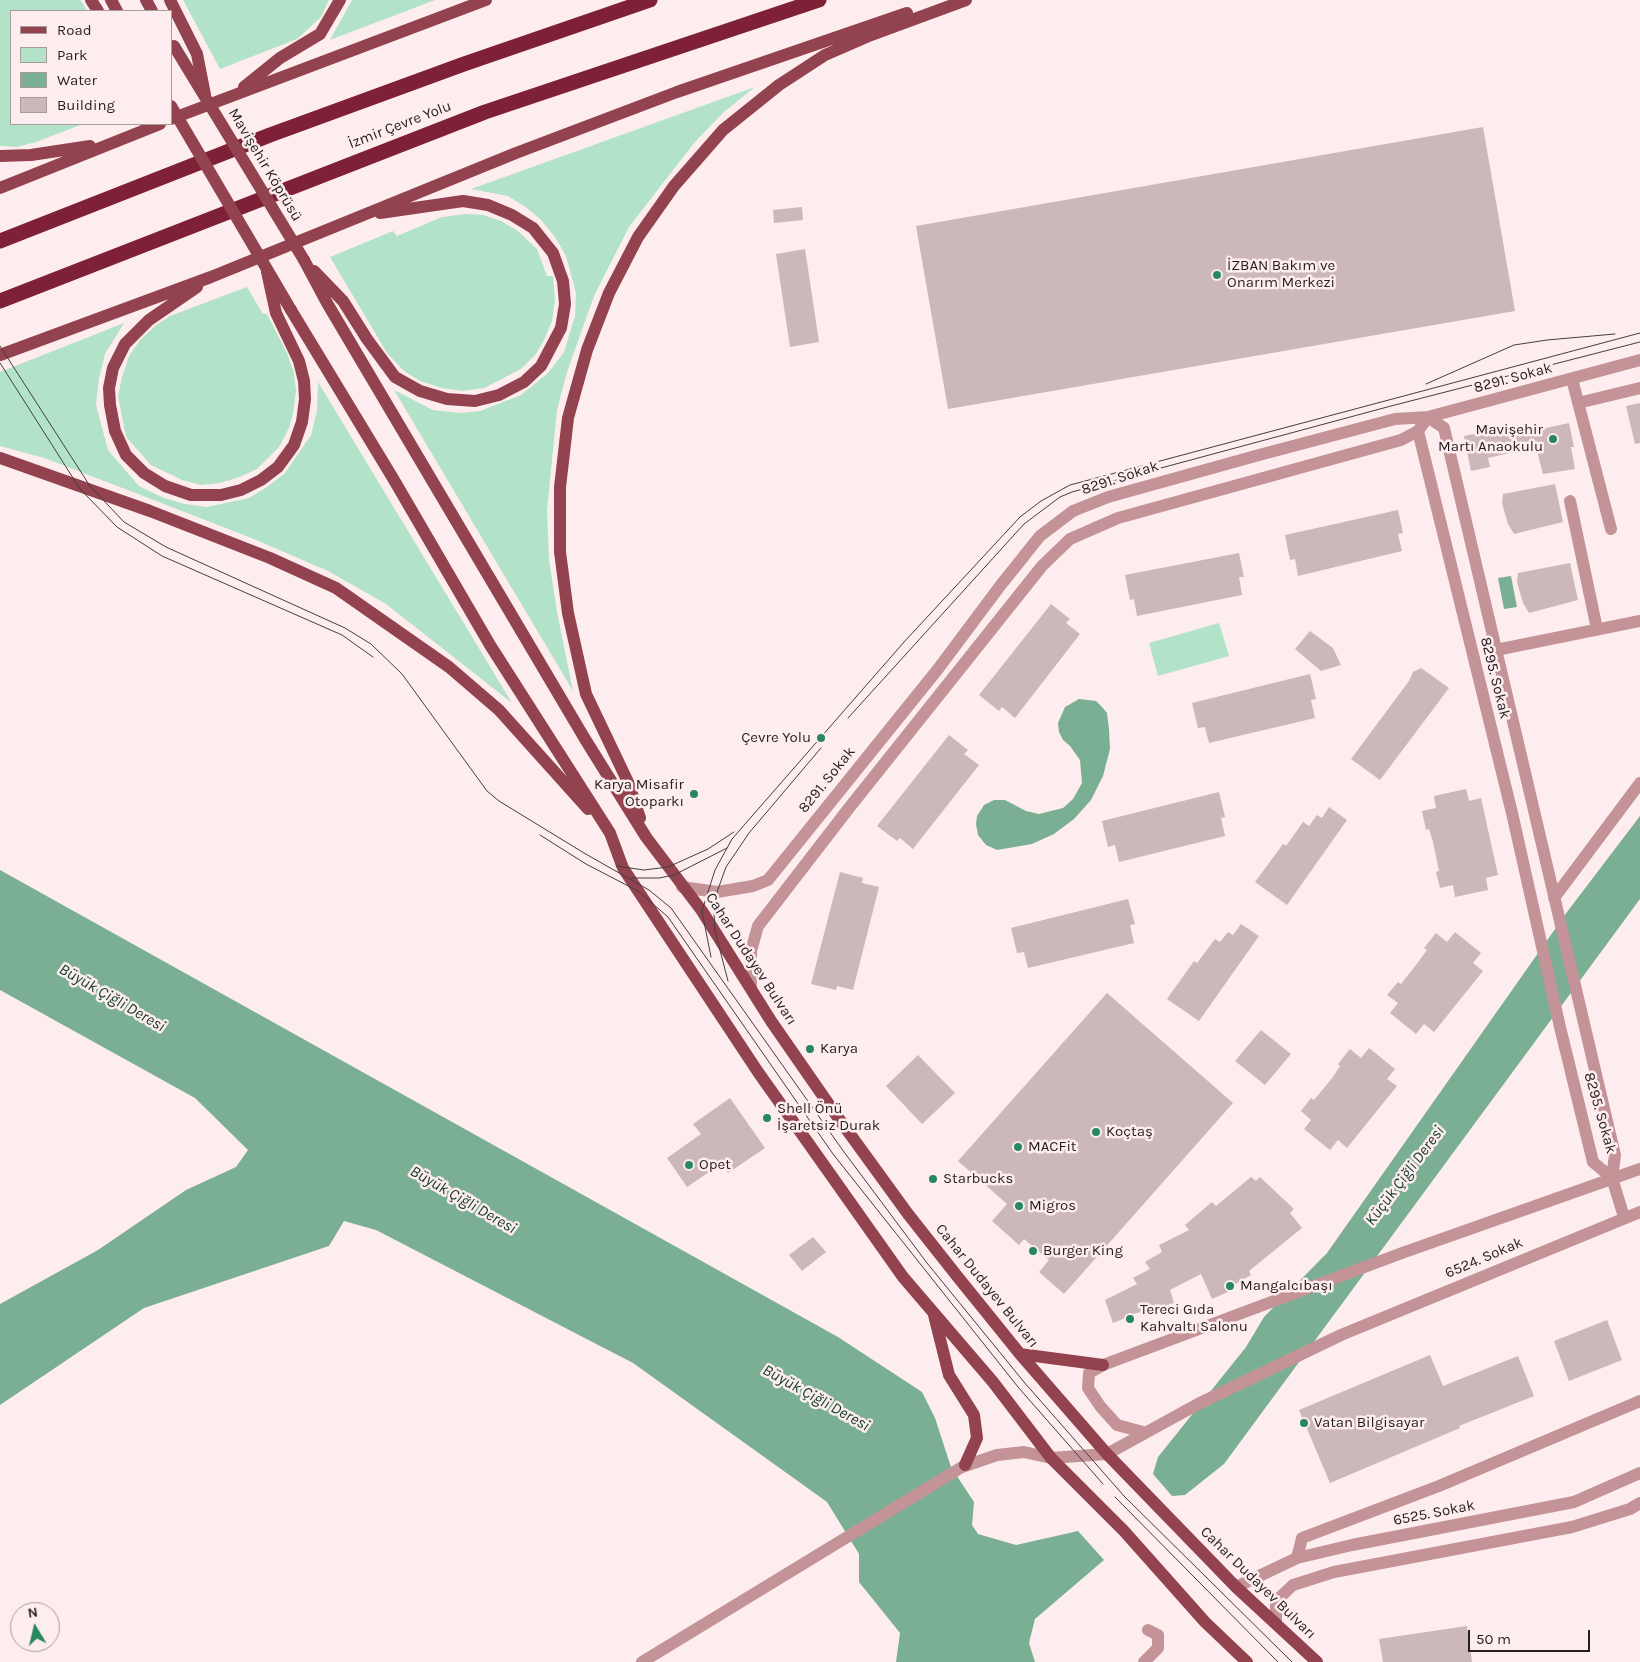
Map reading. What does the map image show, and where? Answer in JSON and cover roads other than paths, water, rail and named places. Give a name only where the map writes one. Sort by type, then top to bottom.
[{"type":"highway","points":[[0,242],[270,135],[464,64],[650,0]]},
{"type":"highway","name":"İzmir Çevre Yolu","points":[[0,301],[485,112],[819,0]]},
{"type":"main road","points":[[170,0],[197,54],[206,100]]},
{"type":"main road","points":[[235,95],[280,58],[320,34],[340,0]]},
{"type":"main road","points":[[172,120],[486,0]]},
{"type":"main road","points":[[0,355],[211,277],[360,216],[677,92],[867,26],[955,0]]},
{"type":"main road","points":[[646,837],[628,782],[586,694],[568,613],[560,552],[560,487],[568,418],[587,350],[608,293],[638,238],[658,208],[674,186],[723,130],[779,85],[825,55],[871,35],[966,0]]},
{"type":"main road","name":"Mavişehir Köprüsü","points":[[173,44],[304,260],[326,303],[585,739],[646,837]]},
{"type":"main road","points":[[172,108],[490,645],[610,833],[623,868],[758,1072],[903,1276],[993,1382],[1051,1458],[1124,1531],[1205,1622],[1247,1662]]},
{"type":"main road","points":[[0,188],[157,125]]},
{"type":"main road","points":[[0,156],[31,155],[113,142]]},
{"type":"main road","points":[[304,260],[343,300],[367,339],[395,376],[420,391],[447,400],[475,401],[499,395],[524,382],[541,366],[561,328],[565,304],[563,280],[553,253],[533,228],[512,215],[488,205],[463,201],[360,216]]},
{"type":"main road","points":[[211,277],[149,320],[125,344],[113,368],[109,388],[114,431],[126,455],[144,473],[165,486],[192,495],[221,495],[241,490],[262,480],[278,467],[294,445],[302,422],[305,399],[300,361],[276,312],[265,264]]},
{"type":"main road","points":[[0,458],[150,511],[270,558],[336,588],[441,662],[499,710],[610,833]]},
{"type":"main road","name":"Cahar Dudayev Bulvarı","points":[[646,837],[682,887],[702,910],[771,1021],[839,1120],[908,1214],[1020,1354],[1107,1454],[1236,1587],[1317,1662]]},
{"type":"main road","points":[[934,1312],[949,1375],[974,1415],[977,1438],[967,1465]]},
{"type":"main road","points":[[1020,1354],[1104,1365]]},
{"type":"street","name":"8291. Sokak","points":[[682,887],[717,892],[753,886],[768,880],[938,670],[1000,586],[1040,536],[1073,511],[1108,497],[1259,455],[1395,419],[1428,417],[1640,360]]},
{"type":"street","points":[[1572,379],[1610,529]]},
{"type":"street","points":[[1578,403],[1640,388]]},
{"type":"street","points":[[751,988],[751,951],[758,926],[849,808],[1042,566],[1070,539],[1118,518],[1401,440],[1418,431],[1428,417]]},
{"type":"street","name":"8295. Sokak","points":[[1428,417],[1444,428],[1615,1155],[1612,1178]]},
{"type":"street","name":"8295. Sokak","points":[[1418,431],[1512,813],[1560,1027],[1594,1162],[1612,1178]]},
{"type":"street","points":[[1570,501],[1597,630]]},
{"type":"street","points":[[1496,650],[1640,621]]},
{"type":"street","points":[[1555,904],[1640,783]]},
{"type":"street","name":"6524. Sokak","points":[[1104,1365],[1402,1253],[1640,1169]]},
{"type":"street","points":[[1612,1178],[1624,1217]]},
{"type":"street","name":"6524. Sokak","points":[[1107,1454],[1143,1432],[1198,1404],[1342,1335],[1640,1212]]},
{"type":"street","points":[[1104,1365],[1089,1373],[1088,1388],[1100,1406],[1117,1425],[1143,1432]]},
{"type":"street","points":[[1297,1558],[1302,1538],[1439,1486],[1640,1400]]},
{"type":"street","points":[[642,1662],[842,1539],[967,1465],[997,1455],[1024,1452],[1051,1458],[1107,1454]]},
{"type":"street","name":"6525. Sokak","points":[[1236,1587],[1297,1558],[1352,1545],[1574,1502],[1640,1473]]},
{"type":"street","points":[[1276,1624],[1276,1601],[1293,1585],[1334,1572],[1572,1527],[1630,1510],[1640,1503]]},
{"type":"street","points":[[1144,1662],[1158,1648],[1158,1635],[1148,1630]]},
{"type":"water","points":[[1511,576],[1517,607],[1504,609],[1498,578]]},
{"type":"water","points":[[1079,699],[1096,701],[1102,707],[1107,713],[1109,729],[1110,749],[1103,776],[1091,800],[1074,819],[1054,834],[1032,844],[997,850],[986,845],[978,835],[976,824],[977,816],[984,805],[994,800],[1005,800],[1026,811],[1039,814],[1063,808],[1073,799],[1082,783],[1080,760],[1063,740],[1059,732],[1058,723],[1065,707]]},
{"type":"water","name":"Küçük Çiğli Deresi","points":[[1640,816],[1640,899],[1224,1464],[1185,1495],[1172,1496],[1153,1474],[1158,1457],[1246,1347],[1264,1317],[1327,1253],[1567,912]]},
{"type":"water","name":"Büyük Çiğli Deresi","points":[[0,870],[838,1337],[922,1392],[935,1418],[951,1467],[974,1502],[972,1525],[978,1534],[1016,1545],[1078,1531],[1104,1560],[1035,1619],[1029,1643],[1035,1662],[896,1662],[900,1633],[859,1582],[859,1554],[827,1502],[633,1363],[376,1230],[344,1221],[329,1246],[144,1308],[0,1405],[0,1304],[98,1250],[186,1190],[236,1167],[248,1150],[195,1098],[0,990]]},
{"type":"tram line","points":[[711,957],[702,911],[715,870],[732,839],[904,642],[1020,517],[1041,501],[1070,485],[1640,333]]},
{"type":"tram line","points":[[1426,384],[1514,345],[1615,334]]},
{"type":"tram line","points":[[848,718],[1024,524],[1060,497],[1072,492],[1391,406],[1640,342]]},
{"type":"tram line","points":[[0,346],[90,486],[124,522],[166,547],[345,628],[371,644],[402,674],[487,791],[499,801],[584,853],[649,890],[671,908],[844,1152],[927,1263],[1024,1382],[1124,1496],[1292,1662]]},
{"type":"tram line","points":[[0,363],[80,489],[117,527],[162,556],[342,635],[373,657]]},
{"type":"tram line","points":[[728,981],[715,931],[714,912],[717,892],[726,867],[749,833],[821,748]]},
{"type":"tram line","points":[[616,866],[644,870],[668,867],[708,849],[734,832]]},
{"type":"tram line","points":[[540,835],[586,864],[638,891],[668,917],[833,1154],[1018,1387],[1103,1484]]},
{"type":"tram line","points":[[631,878],[659,878],[674,875],[727,848]]},
{"type":"tram line","points":[[1115,1497],[1278,1662]]},
{"type":"place","name":"İZBAN Bakım ve Onarım Merkezi","points":[[1217,275]]},
{"type":"place","name":"Mavişehir Martı Anaokulu","points":[[1553,439]]},
{"type":"place","name":"Çevre Yolu","points":[[821,738]]},
{"type":"place","name":"Karya Misafir Otoparkı","points":[[694,794]]},
{"type":"place","name":"Karya","points":[[810,1049]]},
{"type":"place","name":"Shell Önü İşaretsiz Durak","points":[[767,1118]]},
{"type":"place","name":"Koçtaş","points":[[1096,1132]]},
{"type":"place","name":"MACFit","points":[[1018,1147]]},
{"type":"place","name":"Opet","points":[[689,1165]]},
{"type":"place","name":"Starbucks","points":[[933,1179]]},
{"type":"place","name":"Migros","points":[[1019,1206]]},
{"type":"place","name":"Burger King","points":[[1033,1251]]},
{"type":"place","name":"Mangalcıbaşı","points":[[1230,1286]]},
{"type":"place","name":"Tereci Gıda Kahvaltı Salonu","points":[[1130,1319]]},
{"type":"place","name":"Vatan Bilgisayar","points":[[1304,1423]]}]
